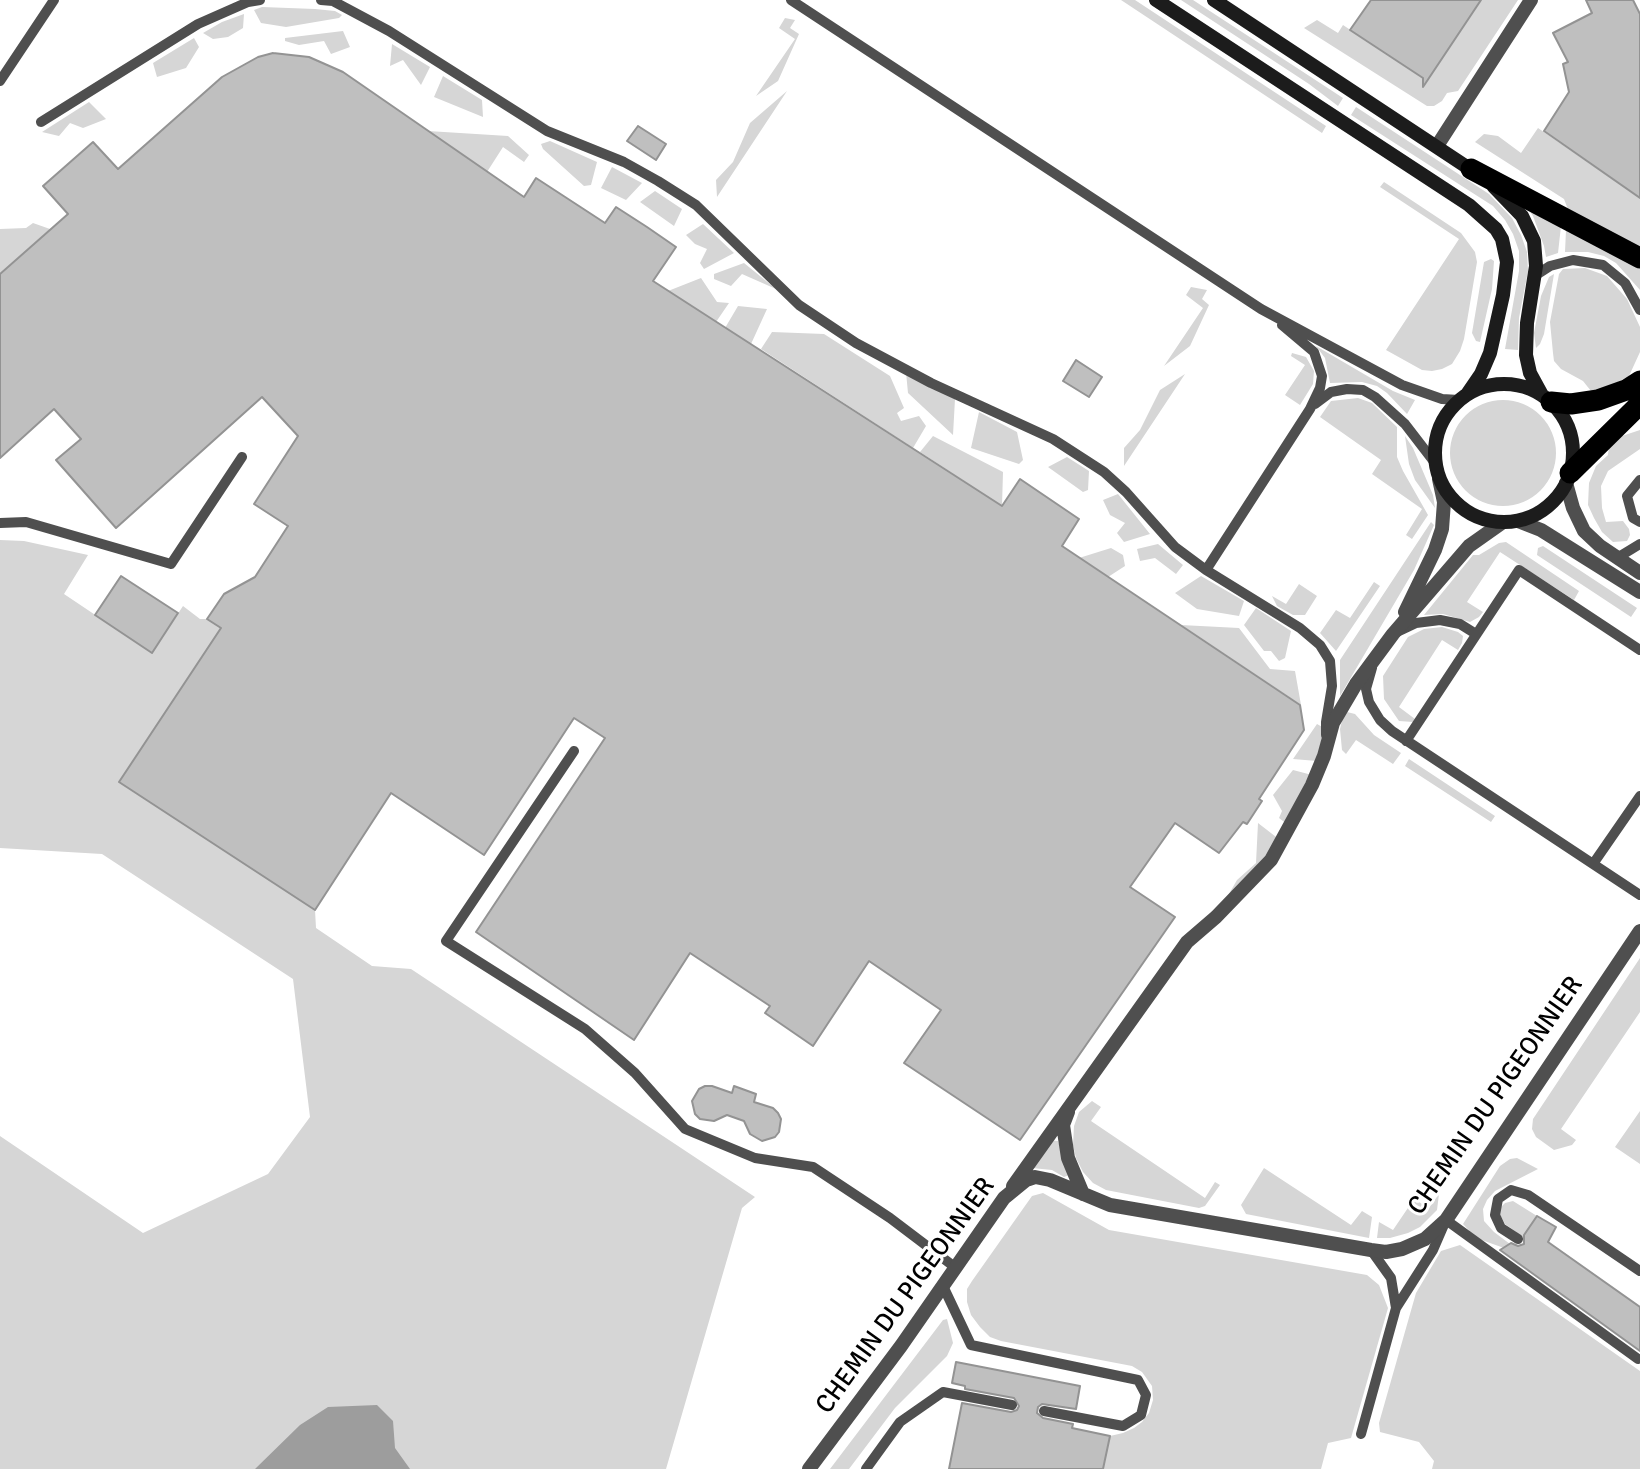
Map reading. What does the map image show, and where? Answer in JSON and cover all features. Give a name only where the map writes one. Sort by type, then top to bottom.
[{"type":"highway","points":[[1471,169],[1640,258]]},
{"type":"highway","points":[[1546,398],[1571,404],[1607,398],[1640,381]]},
{"type":"highway","points":[[1568,478],[1632,420],[1640,404]]},
{"type":"street","points":[[1156,0],[1469,205],[1496,229],[1502,239],[1507,261],[1503,295],[1490,352],[1481,374],[1464,397],[1448,411],[1436,440],[1435,464],[1444,502],[1442,529],[1420,583],[1393,634]]},
{"type":"street","points":[[1004,1198],[1187,942],[1216,917],[1270,860],[1312,785],[1333,723],[1356,684],[1393,634],[1469,546],[1510,521],[1544,510],[1559,495],[1568,478],[1573,454],[1571,435],[1563,417],[1546,398],[1530,373],[1526,355],[1527,323],[1536,275],[1536,248],[1528,225],[1508,200],[1471,169],[1214,0]]},
{"type":"street","points":[[1437,146],[1531,0]]},
{"type":"street","points":[[1464,397],[1488,385],[1502,383],[1522,386],[1546,398]]},
{"type":"street","points":[[1568,478],[1573,508],[1584,531],[1640,573]]},
{"type":"street","points":[[1440,479],[1451,498],[1461,508],[1481,518],[1510,521],[1541,530],[1640,592]]},
{"type":"street","name":"CHEMIN DU PIGEONNIER","points":[[808,1469],[943,1286],[1004,1198],[1026,1180],[1035,1177],[1050,1180],[1110,1205],[1371,1250],[1386,1252],[1414,1245],[1446,1220],[1640,931]]},
{"type":"street","points":[[1073,1100],[1063,1125],[1068,1158],[1083,1194]]},
{"type":"lane","points":[[0,81],[54,0]]},
{"type":"lane","points":[[41,122],[198,24],[248,2],[260,0]]},
{"type":"lane","points":[[321,0],[333,1],[388,31],[547,131],[624,162],[696,205],[783,291],[807,311],[890,363],[1018,422],[1104,472],[1126,492],[1175,547],[1300,628],[1320,645],[1330,661],[1332,686],[1326,722],[1327,745]]},
{"type":"lane","points":[[792,0],[1261,309],[1402,385],[1442,399],[1464,397]]},
{"type":"lane","points":[[1536,275],[1550,266],[1573,260],[1603,265],[1625,283],[1640,310]]},
{"type":"lane","points":[[1206,569],[1310,409],[1320,388],[1322,376],[1314,352],[1261,309]]},
{"type":"lane","points":[[1310,409],[1331,392],[1363,390],[1391,409],[1435,464]]},
{"type":"lane","points":[[0,523],[26,522],[171,564],[242,457]]},
{"type":"lane","points":[[1640,480],[1627,496],[1633,518],[1640,522]]},
{"type":"lane","points":[[1617,558],[1640,544]]},
{"type":"lane","points":[[1406,741],[1519,570],[1640,650]]},
{"type":"lane","points":[[1393,634],[1416,623],[1440,620],[1460,624],[1476,634]]},
{"type":"lane","points":[[1376,658],[1366,689],[1369,702],[1380,720],[1406,741],[1640,895]]},
{"type":"lane","points":[[574,751],[446,941],[585,1029],[635,1073],[685,1129],[755,1158],[813,1167],[890,1218],[956,1268]]},
{"type":"lane","points":[[1593,864],[1640,796]]},
{"type":"lane","points":[[1518,1239],[1501,1228],[1495,1215],[1498,1199],[1511,1190],[1528,1195],[1640,1271]]},
{"type":"lane","points":[[1361,1434],[1396,1308],[1433,1250],[1446,1220],[1638,1359]]},
{"type":"lane","points":[[1371,1250],[1391,1278],[1396,1308]]},
{"type":"lane","points":[[943,1286],[971,1345],[1138,1380],[1146,1395],[1141,1415],[1123,1426],[1044,1411]]},
{"type":"lane","points":[[866,1469],[900,1422],[943,1392],[1012,1405]]},
{"type":"shaded area","points":[[1121,0],[1135,0],[1326,126],[1322,133]]},
{"type":"shaded area","points":[[1181,0],[1193,0],[1343,98],[1338,106],[1309,84]]},
{"type":"shaded area","points":[[1481,0],[1518,0],[1458,91],[1447,93],[1442,101],[1434,106],[1427,106],[1304,28],[1317,20],[1338,33],[1343,25],[1427,81]]},
{"type":"shaded area","points":[[262,7],[335,11],[342,15],[339,18],[286,27],[261,23],[254,10]]},
{"type":"shaded area","points":[[244,14],[243,28],[228,37],[213,39],[203,33],[222,22]]},
{"type":"shaded area","points":[[785,18],[795,20],[790,28],[799,34],[778,81],[756,96],[795,39],[779,28]]},
{"type":"shaded area","points":[[343,31],[350,47],[331,54],[324,41],[299,45],[285,41],[285,38]]},
{"type":"shaded area","points":[[194,38],[199,47],[186,68],[157,77],[153,63]]},
{"type":"shaded area","points":[[392,44],[430,67],[421,85],[403,60],[390,66]]},
{"type":"shaded area","points":[[443,76],[482,100],[483,117],[434,97]]},
{"type":"shaded area","points":[[787,91],[717,197],[716,180],[733,162],[750,123]]},
{"type":"shaded area","points":[[89,102],[106,119],[83,128],[70,123],[59,136],[42,132]]},
{"type":"shaded area","points":[[1356,107],[1489,194],[1512,218],[1527,252],[1528,271],[1519,318],[1518,350],[1505,349],[1519,271],[1519,251],[1505,220],[1493,206],[1351,115]]},
{"type":"shaded area","points":[[1538,128],[1640,198],[1640,248],[1569,212],[1564,199],[1475,142],[1484,134],[1498,136],[1521,153]]},
{"type":"shaded area","points":[[428,131],[508,136],[529,155],[524,162],[503,147],[487,172]]},
{"type":"shaded area","points":[[550,141],[597,162],[591,185],[584,186],[543,149],[541,144]]},
{"type":"shaded area","points":[[612,167],[642,183],[626,200],[601,188]]},
{"type":"shaded area","points":[[1384,182],[1461,233],[1475,252],[1477,262],[1464,339],[1452,364],[1442,369],[1422,370],[1386,350],[1459,239],[1380,187]]},
{"type":"shaded area","points":[[655,191],[682,209],[674,226],[640,202]]},
{"type":"shaded area","points":[[1525,204],[1561,226],[1558,253],[1546,257],[1533,216]]},
{"type":"shaded area","points":[[33,223],[50,229],[0,274],[0,229],[26,228]]},
{"type":"shaded area","points":[[703,224],[734,253],[704,269],[700,263],[707,249],[695,244],[686,235]]},
{"type":"shaded area","points":[[1566,230],[1640,267],[1640,290],[1616,263],[1604,256],[1588,252],[1565,252]]},
{"type":"shaded area","points":[[1491,259],[1494,261],[1492,289],[1480,342],[1476,341],[1472,333],[1484,262]]},
{"type":"shaded area","points":[[744,263],[776,289],[742,274],[731,286],[714,279],[714,274]]},
{"type":"shaded area","points":[[1585,268],[1607,276],[1627,299],[1640,327],[1640,352],[1629,376],[1605,389],[1591,391],[1583,381],[1561,369],[1554,361],[1550,322],[1559,274],[1563,269]]},
{"type":"shaded area","points":[[1554,274],[1544,334],[1536,348],[1534,333],[1541,296],[1549,277]]},
{"type":"shaded area","points":[[701,278],[717,302],[729,303],[716,322],[668,291]]},
{"type":"shaded area","points":[[1191,287],[1207,290],[1202,299],[1209,305],[1190,346],[1164,366],[1203,308],[1186,295]]},
{"type":"shaded area","points":[[738,306],[767,309],[751,344],[725,328]]},
{"type":"shaded area","points":[[772,332],[824,334],[890,376],[904,408],[897,413],[901,421],[919,416],[926,426],[913,448],[761,349]]},
{"type":"shaded area","points":[[1316,346],[1393,391],[1415,400],[1407,414],[1377,386],[1362,382],[1330,383],[1325,358]]},
{"type":"shaded area","points":[[1292,353],[1306,357],[1314,371],[1313,384],[1300,405],[1285,395],[1305,365],[1291,356]]},
{"type":"shaded area","points":[[906,372],[955,399],[953,435],[908,393]]},
{"type":"shaded area","points":[[1185,374],[1124,466],[1124,448],[1140,430],[1160,390]]},
{"type":"shaded area","points":[[1358,398],[1372,403],[1397,427],[1397,457],[1428,515],[1412,539],[1406,535],[1422,509],[1372,474],[1381,460],[1320,417],[1331,401]]},
{"type":"shaded area","points":[[1503,400],[1523,404],[1541,415],[1552,433],[1556,453],[1552,473],[1541,491],[1523,502],[1503,506],[1483,502],[1465,491],[1454,473],[1450,453],[1454,433],[1465,415],[1483,404]]},
{"type":"shaded area","points":[[979,412],[1017,432],[1023,460],[1019,464],[971,448]]},
{"type":"shaded area","points":[[1640,430],[1640,449],[1608,471],[1601,486],[1606,522],[1623,521],[1629,529],[1627,541],[1613,542],[1602,532],[1588,505],[1589,483],[1596,466],[1608,455],[1609,446],[1619,437]]},
{"type":"shaded area","points":[[933,436],[1003,472],[1002,506],[920,452]]},
{"type":"shaded area","points":[[1405,436],[1433,495],[1435,508],[1415,480],[1409,464]]},
{"type":"shaded area","points":[[1067,457],[1089,471],[1088,490],[1083,492],[1048,467]]},
{"type":"shaded area","points":[[1118,494],[1150,534],[1124,542],[1117,533],[1125,523],[1110,515],[1103,500]]},
{"type":"shaded area","points":[[1431,522],[1434,525],[1414,570],[1340,696],[1340,660]]},
{"type":"shaded area","points":[[0,540],[24,541],[88,555],[64,594],[152,653],[183,606],[200,619],[207,619],[221,628],[120,782],[315,910],[316,928],[372,966],[411,969],[755,1197],[742,1208],[666,1469],[0,1469],[0,1136],[143,1233],[268,1174],[310,1117],[293,979],[102,854],[0,848]]},
{"type":"shaded area","points":[[1506,542],[1579,591],[1574,600],[1500,552],[1467,602],[1483,612],[1479,617],[1470,622],[1443,614],[1424,615],[1473,555],[1479,555],[1499,543]]},
{"type":"shaded area","points":[[1158,544],[1183,565],[1176,574],[1155,558],[1140,561],[1137,549]]},
{"type":"shaded area","points":[[1543,546],[1637,608],[1631,617],[1537,555],[1538,548]]},
{"type":"shaded area","points":[[1111,548],[1123,555],[1125,566],[1108,577],[1079,558]]},
{"type":"shaded area","points":[[1201,576],[1244,601],[1239,616],[1197,609],[1175,593]]},
{"type":"shaded area","points":[[1374,582],[1380,586],[1336,651],[1320,633],[1336,610],[1350,618]]},
{"type":"shaded area","points":[[1299,584],[1317,596],[1305,615],[1293,615],[1277,606],[1272,596],[1286,604]]},
{"type":"shaded area","points":[[1256,608],[1291,631],[1285,658],[1279,661],[1271,651],[1264,651],[1244,625]]},
{"type":"shaded area","points":[[1181,625],[1239,628],[1270,669],[1295,671],[1301,705]]},
{"type":"shaded area","points":[[1442,627],[1463,636],[1462,643],[1458,650],[1442,640],[1399,707],[1415,719],[1413,722],[1399,721],[1384,699],[1383,676],[1408,637],[1424,629]]},
{"type":"shaded area","points":[[1347,712],[1355,714],[1374,735],[1401,753],[1393,764],[1356,740],[1346,754],[1342,750],[1340,729],[1343,716]]},
{"type":"shaded area","points":[[1317,724],[1324,728],[1317,761],[1293,759]]},
{"type":"shaded area","points":[[1409,759],[1495,816],[1491,822],[1405,766]]},
{"type":"shaded area","points":[[1293,770],[1312,775],[1288,825],[1279,818],[1282,811],[1273,795]]},
{"type":"shaded area","points":[[1258,823],[1280,840],[1264,861],[1226,899],[1237,880],[1256,863]]},
{"type":"shaded area","points":[[1640,958],[1640,1012],[1561,1129],[1576,1140],[1572,1145],[1554,1150],[1536,1137],[1532,1129],[1533,1119]]},
{"type":"shaded area","points":[[1092,1101],[1101,1107],[1091,1121],[1205,1198],[1215,1182],[1220,1185],[1205,1206],[1199,1208],[1106,1190],[1093,1183],[1083,1172],[1073,1145],[1074,1126],[1079,1112]]},
{"type":"shaded area","points":[[1640,1111],[1640,1164],[1615,1147]]},
{"type":"shaded area","points":[[1047,1140],[1058,1141],[1069,1175],[1064,1177],[1052,1170],[1032,1168]]},
{"type":"shaded area","points":[[1517,1158],[1538,1169],[1495,1191],[1483,1209],[1484,1221],[1510,1244],[1504,1248],[1476,1238],[1463,1224],[1500,1166]]},
{"type":"shaded area","points":[[1264,1168],[1351,1225],[1362,1211],[1372,1217],[1369,1238],[1246,1214],[1241,1205]]},
{"type":"shaded area","points":[[1043,1193],[1109,1230],[1367,1275],[1379,1285],[1388,1308],[1351,1438],[1328,1443],[1321,1469],[1103,1469],[1110,1436],[1134,1428],[1149,1413],[1153,1400],[1152,1386],[1142,1372],[1132,1366],[990,1337],[971,1315],[967,1302],[967,1289],[972,1281],[1032,1196]]},
{"type":"shaded area","points":[[1439,1194],[1437,1210],[1420,1227],[1390,1238],[1377,1238],[1379,1222],[1393,1230],[1414,1199],[1429,1208]]},
{"type":"shaded area","points":[[1513,1201],[1537,1216],[1523,1237],[1505,1224],[1500,1215],[1499,1209],[1505,1203]]},
{"type":"shaded area","points":[[1460,1245],[1640,1371],[1640,1469],[1432,1469],[1434,1461],[1419,1442],[1380,1432],[1379,1423],[1416,1293],[1441,1251]]},
{"type":"shaded area","points":[[947,1319],[953,1343],[947,1356],[895,1408],[849,1469],[830,1469],[943,1320]]},
{"type":"shaded area","points":[[377,1405],[393,1421],[395,1448],[410,1469],[255,1469],[300,1425],[328,1407]]},
{"type":"building","points":[[1371,0],[1481,0],[1423,87],[1423,78],[1350,30]]},
{"type":"building","points":[[1586,0],[1633,0],[1640,14],[1640,198],[1544,131],[1569,92],[1563,64],[1568,62],[1553,33],[1592,13]]},
{"type":"building","points":[[273,53],[309,57],[343,72],[524,197],[536,178],[605,223],[616,207],[676,247],[653,281],[1002,506],[1020,479],[1079,519],[1062,546],[1300,705],[1304,730],[1259,799],[1262,801],[1247,824],[1243,822],[1219,853],[1175,823],[1130,887],[1175,917],[1020,1140],[904,1063],[941,1010],[869,961],[813,1046],[765,1013],[770,1006],[690,953],[634,1040],[476,932],[605,738],[574,718],[484,855],[391,793],[315,910],[119,782],[221,628],[207,619],[224,594],[255,577],[288,526],[254,504],[298,436],[262,397],[116,528],[56,460],[81,439],[54,409],[0,458],[0,274],[68,214],[43,186],[93,142],[118,169],[222,77],[258,57]]},
{"type":"building","points":[[638,126],[666,144],[656,160],[627,141]]},
{"type":"building","points":[[1076,360],[1102,377],[1089,397],[1063,381]]},
{"type":"building","points":[[121,576],[178,613],[152,653],[95,615]]},
{"type":"building","points":[[705,1086],[732,1093],[734,1086],[756,1094],[754,1102],[773,1108],[778,1113],[781,1119],[779,1132],[775,1137],[762,1141],[750,1134],[744,1121],[727,1115],[714,1121],[700,1119],[695,1114],[692,1101],[699,1089]]},
{"type":"building","points":[[1537,1216],[1556,1227],[1548,1242],[1640,1307],[1640,1351],[1500,1250],[1511,1243],[1518,1246],[1524,1244],[1524,1235]]},
{"type":"building","points":[[956,1362],[1080,1386],[1076,1409],[1042,1404],[1037,1413],[1043,1418],[1073,1424],[1072,1428],[1110,1436],[1103,1469],[949,1469],[962,1403],[1011,1412],[1019,1406],[1014,1398],[965,1389],[965,1386],[952,1383]]}]
